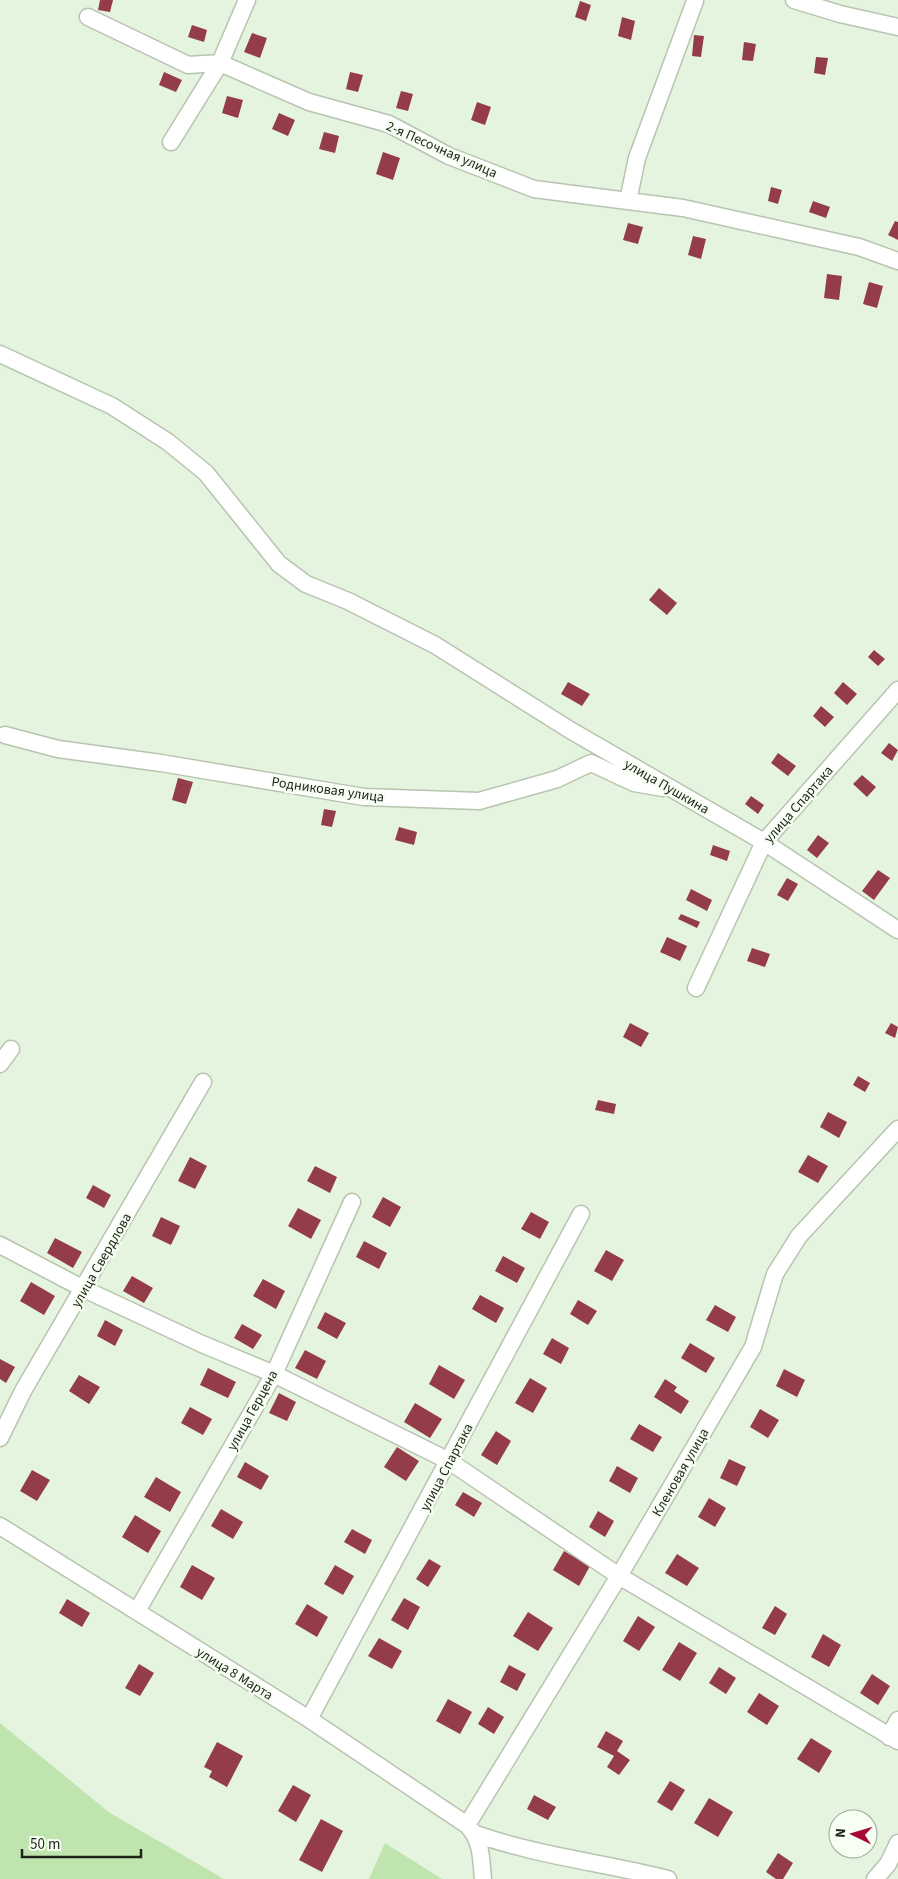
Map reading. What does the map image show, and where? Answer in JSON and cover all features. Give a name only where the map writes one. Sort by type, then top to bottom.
[{"type":"street","points":[[171,142],[220,63],[247,0]]},
{"type":"street","points":[[628,201],[637,158],[696,0]]},
{"type":"street","points":[[794,0],[840,14],[898,27]]},
{"type":"street","name":"2-я Песочная улица","points":[[88,17],[188,65],[220,63],[309,102],[389,124],[449,156],[534,189],[683,208],[860,247],[898,261]]},
{"type":"street","name":"улица Пушкина","points":[[0,354],[112,406],[168,442],[206,473],[279,564],[306,584],[348,601],[435,646],[570,730],[764,842],[898,930]]},
{"type":"street","name":"улица Спартака","points":[[696,988],[764,842],[898,690]]},
{"type":"street","name":"Родниковая улица","points":[[5,734],[58,749],[161,763],[364,797],[479,802],[558,779],[591,763],[634,783],[674,790]]},
{"type":"street","points":[[0,1064],[11,1049]]},
{"type":"street","name":"улица Свердлова","points":[[0,1438],[23,1391],[203,1082]]},
{"type":"street","name":"Кленовая улица","points":[[472,1830],[753,1347],[775,1274],[798,1236],[898,1129]]},
{"type":"street","name":"улица Герцена","points":[[137,1611],[274,1374],[352,1202]]},
{"type":"street","name":"улица Спартака","points":[[309,1719],[581,1214]]},
{"type":"street","points":[[0,1245],[84,1289],[202,1344],[274,1374],[449,1461],[619,1576],[894,1739],[898,1720]]},
{"type":"street","name":"улица 8 Марта","points":[[0,1526],[309,1719],[472,1830],[512,1847],[614,1865],[668,1879]]},
{"type":"street","points":[[472,1830],[481,1852],[483,1879]]},
{"type":"street","points":[[875,1879],[888,1864],[898,1843]]},
{"type":"green space","points":[[0,1723],[110,1813],[224,1879],[0,1879]]},
{"type":"green space","points":[[385,1843],[442,1879],[369,1879]]},
{"type":"building","points":[[100,0],[113,0],[110,12],[98,10]]},
{"type":"building","points":[[580,1],[591,5],[586,21],[575,17]]},
{"type":"building","points":[[622,17],[635,21],[631,40],[618,36]]},
{"type":"building","points":[[192,25],[207,30],[204,42],[188,37]]},
{"type":"building","points":[[252,33],[267,38],[260,58],[244,52]]},
{"type":"building","points":[[694,35],[704,36],[701,57],[692,56]]},
{"type":"building","points":[[744,42],[756,44],[753,61],[742,60]]},
{"type":"building","points":[[816,57],[828,58],[825,75],[814,73]]},
{"type":"building","points":[[164,72],[182,80],[176,92],[159,85]]},
{"type":"building","points":[[350,72],[363,75],[358,92],[346,89]]},
{"type":"building","points":[[401,91],[413,94],[408,111],[396,108]]},
{"type":"building","points":[[227,96],[243,100],[238,118],[222,113]]},
{"type":"building","points":[[477,102],[491,107],[485,125],[471,120]]},
{"type":"building","points":[[279,113],[295,120],[288,136],[272,129]]},
{"type":"building","points":[[324,132],[339,136],[335,153],[319,149]]},
{"type":"building","points":[[383,152],[400,158],[393,180],[376,174]]},
{"type":"building","points":[[771,187],[782,190],[778,204],[768,201]]},
{"type":"building","points":[[813,201],[830,207],[826,218],[809,212]]},
{"type":"building","points":[[895,221],[898,222],[898,240],[888,235]]},
{"type":"building","points":[[628,223],[643,227],[638,244],[623,240]]},
{"type":"building","points":[[693,236],[706,239],[701,259],[688,255]]},
{"type":"building","points":[[827,274],[842,276],[839,300],[824,298]]},
{"type":"building","points":[[869,282],[883,286],[877,308],[863,304]]},
{"type":"building","points":[[659,588],[677,603],[667,615],[649,600]]},
{"type":"building","points":[[874,650],[885,659],[878,666],[868,657]]},
{"type":"building","points":[[568,682],[590,694],[582,706],[561,694]]},
{"type":"building","points":[[843,682],[857,694],[847,705],[834,693]]},
{"type":"building","points":[[821,706],[834,717],[825,727],[813,716]]},
{"type":"building","points":[[889,743],[898,750],[892,761],[881,753]]},
{"type":"building","points":[[778,753],[796,766],[788,776],[771,763]]},
{"type":"building","points":[[862,775],[876,787],[867,797],[853,784]]},
{"type":"building","points":[[178,778],[193,782],[186,804],[172,800]]},
{"type":"building","points":[[751,796],[764,805],[758,814],[745,804]]},
{"type":"building","points":[[324,809],[336,811],[332,827],[321,825]]},
{"type":"building","points":[[399,827],[417,832],[414,845],[395,840]]},
{"type":"building","points":[[818,835],[829,843],[817,858],[807,850]]},
{"type":"building","points":[[713,845],[730,851],[727,861],[710,855]]},
{"type":"building","points":[[878,870],[890,878],[874,900],[862,891]]},
{"type":"building","points":[[787,878],[798,884],[788,901],[777,895]]},
{"type":"building","points":[[691,889],[712,900],[707,911],[686,900]]},
{"type":"building","points":[[681,914],[700,922],[697,928],[678,919]]},
{"type":"building","points":[[667,937],[687,946],[680,961],[660,952]]},
{"type":"building","points":[[752,948],[770,954],[765,967],[747,961]]},
{"type":"building","points":[[630,1023],[649,1033],[641,1047],[623,1037]]},
{"type":"building","points":[[891,1023],[898,1027],[895,1038],[885,1033]]},
{"type":"building","points":[[858,1076],[870,1083],[865,1092],[853,1085]]},
{"type":"building","points":[[598,1100],[616,1104],[614,1114],[595,1110]]},
{"type":"building","points":[[828,1112],[847,1122],[839,1138],[820,1127]]},
{"type":"building","points":[[808,1155],[828,1166],[818,1183],[798,1172]]},
{"type":"building","points":[[190,1157],[207,1166],[195,1189],[178,1181]]},
{"type":"building","points":[[315,1166],[337,1177],[330,1193],[307,1181]]},
{"type":"building","points":[[93,1185],[111,1195],[104,1208],[86,1198]]},
{"type":"building","points":[[383,1197],[401,1207],[390,1227],[372,1217]]},
{"type":"building","points":[[298,1208],[321,1220],[311,1239],[288,1226]]},
{"type":"building","points":[[531,1212],[549,1222],[540,1239],[521,1229]]},
{"type":"building","points":[[161,1217],[180,1226],[171,1245],[152,1236]]},
{"type":"building","points":[[55,1238],[82,1252],[73,1268],[47,1253]]},
{"type":"building","points":[[364,1241],[387,1253],[379,1269],[356,1257]]},
{"type":"building","points":[[606,1250],[624,1260],[612,1281],[594,1271]]},
{"type":"building","points":[[503,1256],[525,1268],[517,1283],[495,1271]]},
{"type":"building","points":[[132,1276],[153,1288],[144,1303],[123,1291]]},
{"type":"building","points":[[263,1279],[285,1291],[276,1309],[253,1296]]},
{"type":"building","points":[[31,1282],[55,1296],[44,1315],[20,1301]]},
{"type":"building","points":[[480,1295],[504,1308],[496,1323],[472,1309]]},
{"type":"building","points":[[578,1300],[597,1311],[588,1325],[570,1314]]},
{"type":"building","points":[[715,1305],[736,1317],[728,1332],[706,1320]]},
{"type":"building","points":[[325,1312],[346,1323],[337,1339],[317,1328]]},
{"type":"building","points":[[105,1320],[123,1330],[115,1346],[97,1336]]},
{"type":"building","points":[[242,1324],[262,1335],[253,1349],[234,1338]]},
{"type":"building","points":[[552,1338],[569,1348],[561,1364],[543,1354]]},
{"type":"building","points":[[690,1343],[715,1358],[706,1373],[681,1358]]},
{"type":"building","points":[[305,1350],[326,1361],[317,1379],[295,1368]]},
{"type":"building","points":[[0,1359],[15,1367],[6,1383],[0,1379]]},
{"type":"building","points":[[439,1365],[465,1380],[454,1399],[429,1384]]},
{"type":"building","points":[[208,1368],[236,1382],[228,1398],[200,1385]]},
{"type":"building","points":[[784,1369],[805,1380],[797,1397],[776,1386]]},
{"type":"building","points":[[79,1375],[100,1387],[89,1404],[69,1391]]},
{"type":"building","points":[[530,1378],[547,1388],[533,1413],[515,1403]]},
{"type":"building","points":[[665,1379],[677,1387],[674,1391],[689,1401],[681,1414],[654,1397]]},
{"type":"building","points":[[279,1393],[296,1402],[287,1421],[269,1413]]},
{"type":"building","points":[[415,1403],[442,1419],[430,1438],[404,1422]]},
{"type":"building","points":[[190,1407],[212,1419],[203,1435],[181,1423]]},
{"type":"building","points":[[760,1409],[779,1420],[768,1438],[750,1427]]},
{"type":"building","points":[[639,1424],[662,1437],[653,1452],[630,1439]]},
{"type":"building","points":[[496,1431],[511,1441],[497,1465],[481,1455]]},
{"type":"building","points":[[397,1447],[419,1461],[406,1481],[384,1467]]},
{"type":"building","points":[[729,1459],[746,1467],[737,1486],[720,1478]]},
{"type":"building","points":[[245,1462],[269,1476],[261,1490],[237,1477]]},
{"type":"building","points":[[617,1466],[638,1478],[630,1493],[609,1481]]},
{"type":"building","points":[[32,1470],[50,1480],[37,1501],[20,1491]]},
{"type":"building","points":[[156,1477],[181,1492],[170,1512],[144,1497]]},
{"type":"building","points":[[463,1492],[482,1503],[474,1517],[455,1505]]},
{"type":"building","points":[[709,1498],[726,1508],[715,1527],[698,1517]]},
{"type":"building","points":[[221,1509],[243,1522],[233,1539],[211,1526]]},
{"type":"building","points":[[598,1511],[614,1521],[605,1537],[589,1527]]},
{"type":"building","points":[[135,1515],[161,1531],[148,1553],[122,1537]]},
{"type":"building","points":[[352,1529],[372,1540],[365,1554],[344,1542]]},
{"type":"building","points":[[564,1551],[590,1566],[579,1586],[553,1570]]},
{"type":"building","points":[[677,1554],[699,1568],[687,1586],[665,1573]]},
{"type":"building","points":[[429,1559],[441,1566],[428,1587],[416,1579]]},
{"type":"building","points":[[192,1565],[215,1578],[202,1600],[180,1587]]},
{"type":"building","points":[[335,1565],[354,1576],[343,1595],[324,1584]]},
{"type":"building","points":[[404,1598],[420,1607],[408,1630],[391,1620]]},
{"type":"building","points":[[67,1599],[90,1613],[82,1627],[59,1613]]},
{"type":"building","points":[[307,1604],[328,1617],[317,1637],[295,1624]]},
{"type":"building","points":[[775,1606],[787,1614],[775,1635],[762,1628]]},
{"type":"building","points":[[528,1612],[553,1628],[538,1651],[513,1636]]},
{"type":"building","points":[[638,1616],[655,1627],[639,1651],[623,1641]]},
{"type":"building","points":[[823,1634],[841,1645],[829,1667],[811,1657]]},
{"type":"building","points":[[379,1638],[402,1651],[392,1669],[368,1656]]},
{"type":"building","points":[[679,1642],[697,1653],[680,1681],[662,1670]]},
{"type":"building","points":[[139,1664],[154,1673],[140,1696],[125,1688]]},
{"type":"building","points":[[509,1665],[526,1674],[517,1691],[500,1682]]},
{"type":"building","points":[[719,1667],[736,1678],[726,1694],[709,1683]]},
{"type":"building","points":[[872,1674],[890,1686],[878,1705],[860,1693]]},
{"type":"building","points":[[759,1693],[779,1706],[767,1725],[747,1712]]},
{"type":"building","points":[[448,1699],[472,1712],[460,1734],[436,1721]]},
{"type":"building","points":[[488,1707],[504,1717],[494,1734],[478,1724]]},
{"type":"building","points":[[606,1731],[623,1741],[617,1751],[630,1760],[619,1775],[607,1767],[614,1756],[597,1747]]},
{"type":"building","points":[[811,1738],[832,1751],[819,1773],[797,1759]]},
{"type":"building","points":[[217,1742],[243,1756],[227,1787],[209,1777],[212,1771],[204,1767]]},
{"type":"building","points":[[670,1781],[685,1790],[672,1811],[657,1802]]},
{"type":"building","points":[[293,1785],[311,1795],[296,1822],[278,1811]]},
{"type":"building","points":[[534,1795],[556,1807],[548,1820],[527,1809]]},
{"type":"building","points":[[709,1798],[733,1812],[718,1837],[694,1823]]},
{"type":"building","points":[[321,1819],[343,1831],[322,1872],[299,1860]]},
{"type":"building","points":[[778,1853],[793,1863],[783,1879],[776,1879],[766,1872]]}]
